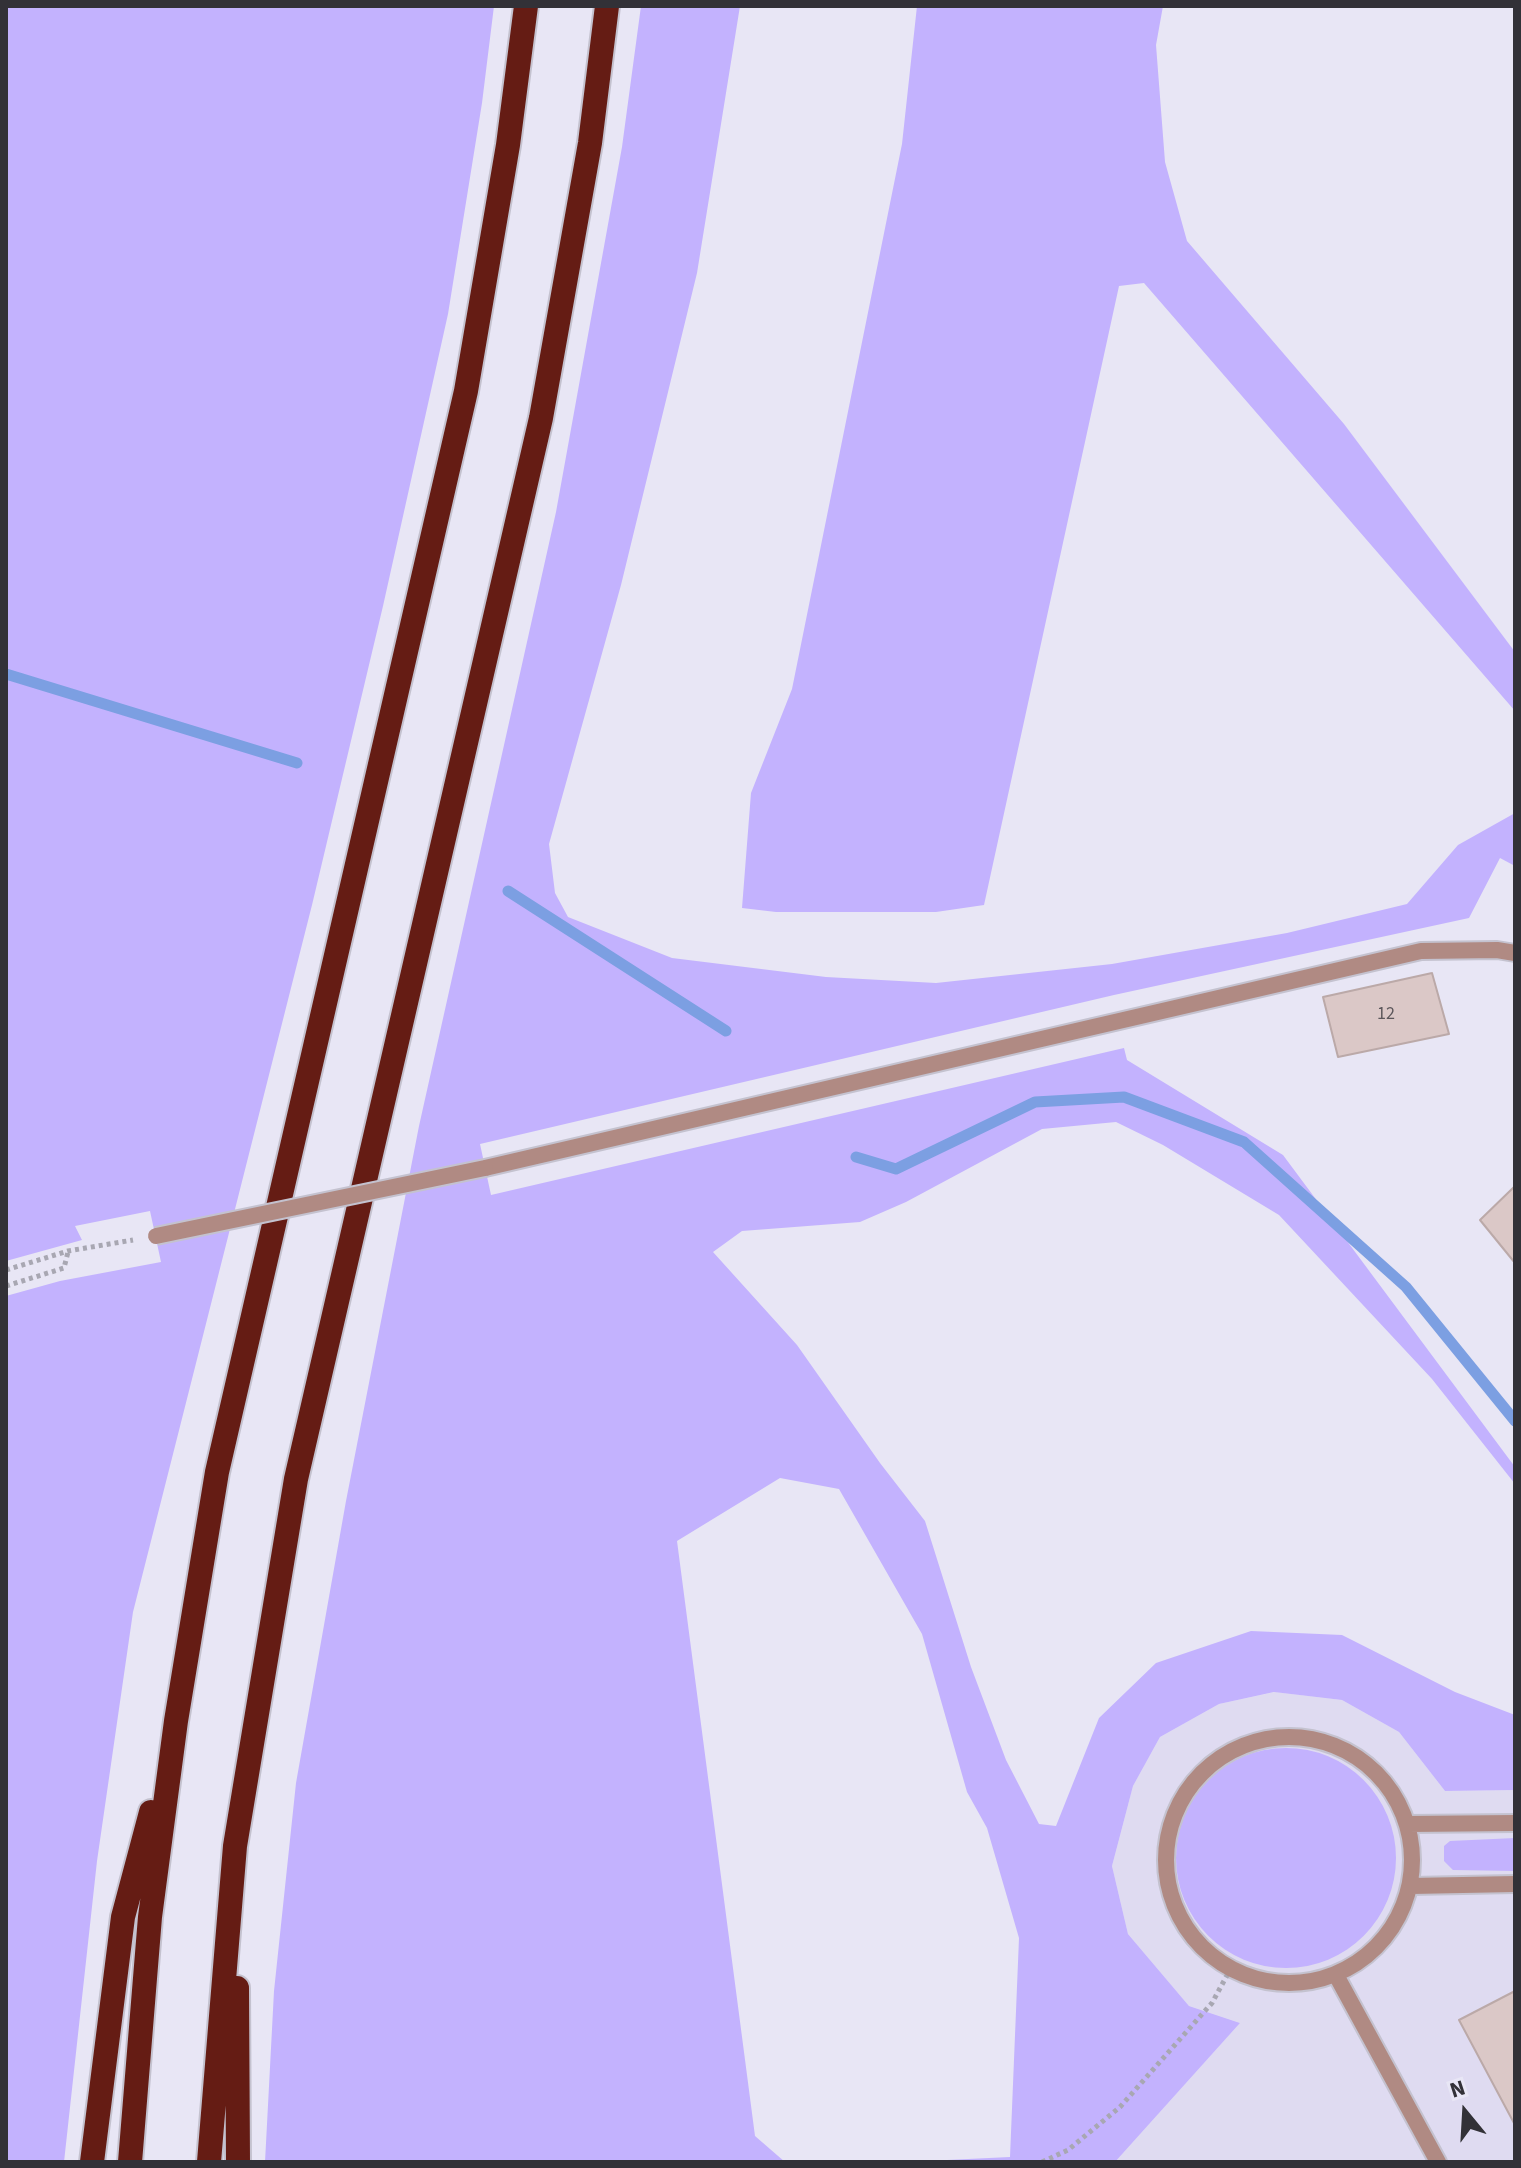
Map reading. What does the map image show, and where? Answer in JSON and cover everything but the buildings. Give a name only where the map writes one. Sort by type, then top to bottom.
[{"type":"highway","points":[[130,2162],[150,1917],[176,1721],[217,1472],[466,391],[508,145],[526,6]]},
{"type":"highway","points":[[209,2162],[235,1846],[296,1479],[541,418],[590,143],[607,6]]},
{"type":"highway","points":[[92,2162],[123,1917],[176,1721]]},
{"type":"highway","points":[[235,1846],[238,2162]]},
{"type":"street","points":[[156,1236],[485,1168],[1421,951],[1497,950],[1515,953]]},
{"type":"street","points":[[1289,1736],[1328,1742],[1364,1760],[1391,1789],[1408,1824],[1414,1855],[1411,1886],[1384,1940],[1336,1975],[1297,1984],[1258,1980],[1221,1964],[1192,1938],[1172,1903],[1164,1865],[1170,1825],[1187,1789],[1214,1761],[1250,1742],[1289,1736]]},
{"type":"street","points":[[1408,1824],[1515,1823]]},
{"type":"street","points":[[1411,1886],[1515,1884]]},
{"type":"street","points":[[1336,1975],[1438,2162]]},
{"type":"path","points":[[6,1270],[68,1251],[156,1236]]},
{"type":"path","points":[[6,1286],[64,1268],[68,1251]]},
{"type":"path","points":[[1042,2162],[1068,2150],[1120,2107],[1212,2003],[1231,1968]]},
{"type":"shaded area","points":[[6,6],[494,6],[482,103],[448,314],[383,606],[312,905],[133,1612],[97,1861],[64,2162],[6,2162],[6,1296],[60,1281],[161,1262],[150,1211],[75,1226],[82,1240],[6,1261]]},
{"type":"shaded area","points":[[641,6],[740,6],[697,273],[621,585],[549,844],[555,893],[568,917],[672,958],[826,977],[936,983],[1112,964],[1287,933],[1407,904],[1458,845],[1515,813],[1515,866],[1500,858],[1469,918],[1114,995],[480,1144],[491,1195],[1124,1048],[1127,1060],[1283,1155],[1515,1467],[1515,1484],[1432,1379],[1279,1215],[1163,1145],[1116,1122],[1042,1129],[906,1202],[860,1222],[742,1231],[713,1252],[797,1345],[925,1521],[971,1667],[1006,1760],[1039,1824],[1056,1826],[1099,1718],[1156,1663],[1251,1631],[1342,1635],[1455,1692],[1515,1715],[1515,1790],[1445,1791],[1399,1732],[1342,1700],[1274,1692],[1219,1704],[1160,1737],[1133,1786],[1112,1866],[1128,1934],[1189,2006],[1240,2023],[1115,2162],[905,2162],[1010,2157],[1019,1938],[987,1828],[967,1792],[922,1634],[839,1489],[780,1478],[677,1541],[755,2136],[785,2162],[265,2162],[274,1991],[296,1783],[346,1501],[419,1126],[556,512],[622,147]]},
{"type":"shaded area","points":[[917,6],[1163,6],[1156,45],[1165,162],[1187,241],[1344,424],[1515,652],[1515,711],[1144,283],[1119,286],[984,905],[936,912],[776,912],[742,908],[751,793],[792,689],[902,144]]},
{"type":"shaded area","points":[[1275,1692],[1342,1700],[1399,1732],[1445,1791],[1515,1790],[1515,2162],[1115,2162],[1240,2023],[1189,2006],[1128,1934],[1112,1866],[1133,1786],[1160,1737],[1219,1704]]},
{"type":"shaded area","points":[[1286,1748],[1307,1750],[1328,1757],[1364,1780],[1387,1816],[1394,1837],[1394,1879],[1387,1900],[1364,1936],[1328,1959],[1307,1966],[1286,1968],[1265,1966],[1244,1959],[1208,1936],[1185,1900],[1178,1879],[1176,1858],[1178,1837],[1185,1816],[1208,1780],[1244,1757],[1265,1750]]},
{"type":"shaded area","points":[[1515,1838],[1515,1871],[1453,1870],[1444,1861],[1444,1846],[1450,1841]]},
{"type":"waterway","points":[[6,674],[297,763]]},
{"type":"waterway","points":[[508,891],[726,1031]]},
{"type":"waterway","points":[[856,1157],[896,1169],[1035,1102],[1124,1097],[1244,1142],[1406,1287],[1515,1421]]}]
